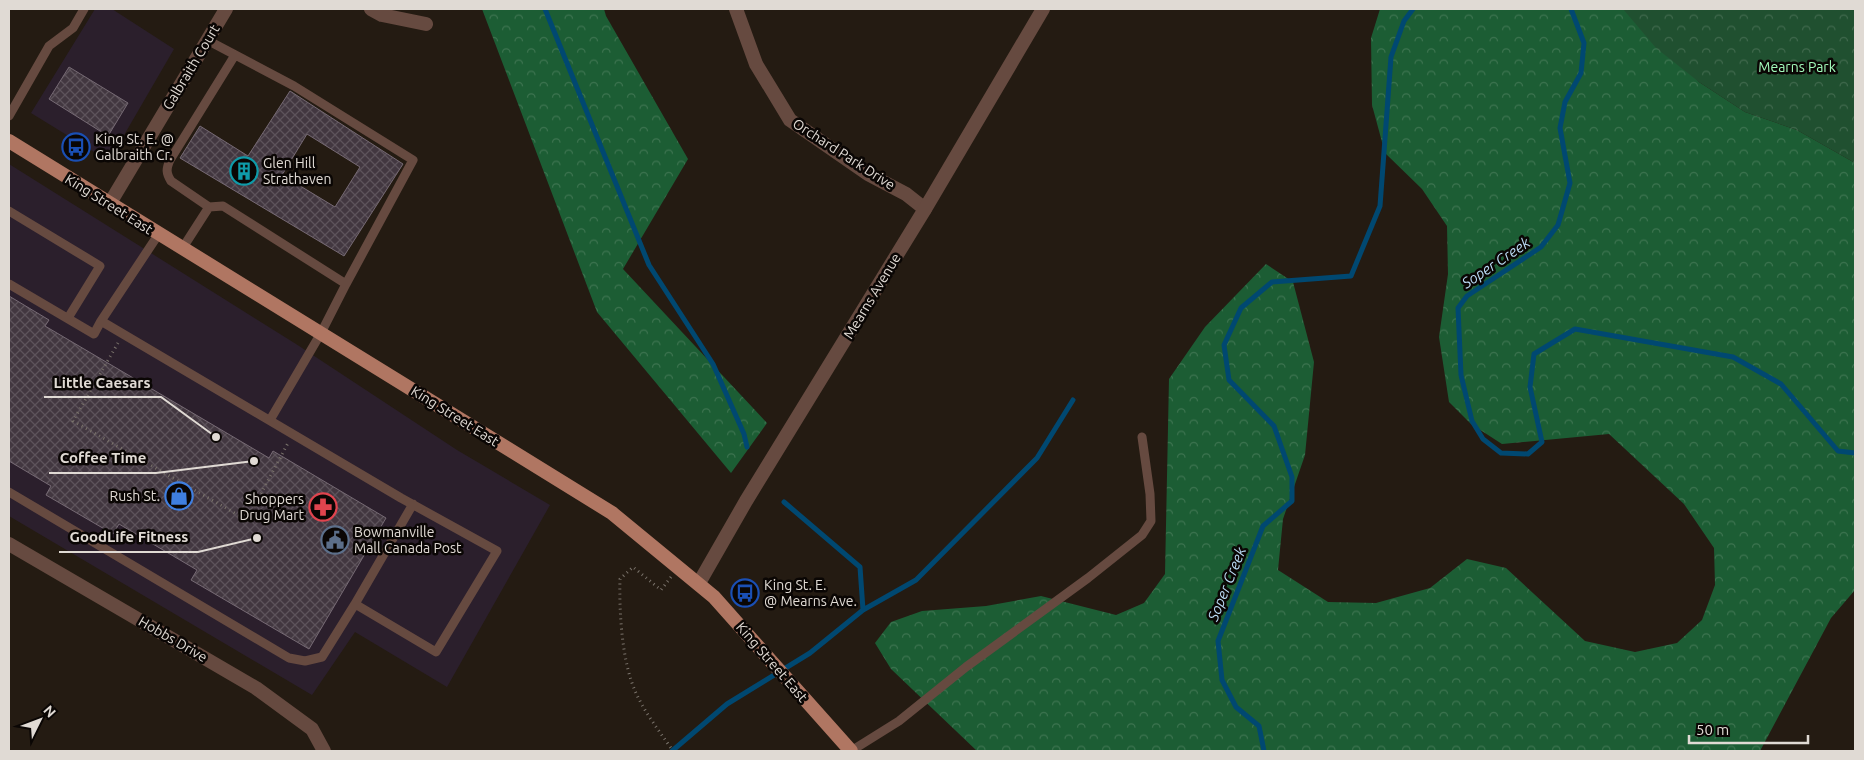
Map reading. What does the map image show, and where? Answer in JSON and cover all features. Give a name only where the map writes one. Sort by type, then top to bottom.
[{"type":"main road","name":"King Street East","points":[[9,141],[158,235],[321,333],[612,513],[714,596],[851,751]]},
{"type":"street","name":"Galbraith Court","points":[[110,203],[226,9]]},
{"type":"street","points":[[371,9],[382,14],[426,24]]},
{"type":"street","name":"Orchard Park Drive","points":[[736,9],[756,64],[790,120],[868,174],[906,194],[925,209]]},
{"type":"street","name":"Mearns Avenue","points":[[699,583],[746,501],[925,209],[1043,9]]},
{"type":"street","name":"Hobbs Drive","points":[[9,544],[256,688],[312,730],[324,751]]},
{"type":"lane","points":[[9,116],[49,46],[73,28],[84,9]]},
{"type":"lane","points":[[207,40],[294,86],[413,160],[321,333],[270,420]]},
{"type":"lane","points":[[235,55],[166,168],[171,181],[209,207],[223,206],[346,284]]},
{"type":"lane","points":[[182,249],[209,207]]},
{"type":"lane","points":[[9,211],[100,266],[68,318]]},
{"type":"lane","points":[[9,284],[94,334],[101,320],[158,235]]},
{"type":"lane","points":[[101,320],[292,434],[496,551],[436,652],[355,604]]},
{"type":"lane","points":[[851,751],[899,721],[966,667],[1088,578],[1142,535],[1151,521],[1150,494],[1142,437]]},
{"type":"lane","points":[[9,492],[289,658],[305,661],[322,657],[413,504]]},
{"type":"path","points":[[123,333],[73,421],[247,520],[282,457],[292,434]]},
{"type":"path","points":[[672,750],[636,692],[627,661],[620,600],[620,579],[633,567],[661,590],[678,568]]},
{"type":"shaded area","points":[[95,9],[112,9],[174,49],[109,161],[31,113]]},
{"type":"shaded area","points":[[9,164],[296,344],[457,450],[550,505],[447,687],[355,632],[312,695],[9,516]]},
{"type":"green space","points":[[482,9],[604,9],[606,16],[688,159],[623,269],[767,423],[731,473],[597,312]]},
{"type":"green space","points":[[1380,9],[1632,9],[1699,82],[1745,112],[1797,130],[1855,163],[1855,590],[1831,618],[1760,751],[977,751],[891,669],[875,643],[891,622],[922,611],[986,606],[1041,596],[1116,615],[1144,603],[1165,574],[1169,379],[1205,327],[1266,264],[1293,282],[1314,362],[1305,455],[1283,519],[1278,570],[1328,602],[1376,603],[1430,588],[1467,559],[1506,568],[1585,641],[1635,652],[1677,643],[1702,620],[1715,585],[1714,548],[1684,504],[1609,434],[1502,444],[1471,424],[1449,402],[1439,337],[1448,274],[1447,226],[1422,189],[1385,153],[1372,105],[1371,38]]},
{"type":"green space","name":"Mearns Park","points":[[1623,9],[1855,9],[1855,163],[1797,130],[1745,112],[1699,82],[1656,48]]},
{"type":"building","points":[[69,67],[128,103],[108,136],[49,99]]},
{"type":"building","name":"Glen Hill Strathaven","points":[[290,91],[403,164],[344,256],[180,158],[200,126],[248,156]],"holes":[[[307,134],[360,167],[335,207],[282,175]]]},
{"type":"building","points":[[9,296],[49,320],[45,326],[269,458],[273,451],[386,518],[309,649],[191,580],[197,570],[119,524],[113,534],[46,495],[51,486],[9,461]]},
{"type":"waterway","points":[[545,9],[649,265],[713,364],[744,434],[747,447]]},
{"type":"waterway","name":"Soper Creek","points":[[1264,751],[1259,726],[1236,707],[1222,680],[1218,641],[1263,526],[1292,501],[1292,477],[1274,426],[1229,380],[1224,345],[1241,308],[1272,282],[1351,276],[1380,206],[1391,57],[1404,21],[1413,9]]},
{"type":"waterway","name":"Soper Creek","points":[[1571,9],[1584,43],[1581,73],[1565,102],[1560,128],[1570,183],[1558,225],[1541,247],[1467,296],[1458,308],[1461,375],[1472,421],[1483,439],[1501,453],[1528,454],[1542,442],[1530,387],[1534,354],[1575,329],[1733,357],[1781,384],[1838,451],[1855,453]]},
{"type":"waterway","points":[[672,751],[727,704],[810,653],[863,610],[916,580],[1037,458],[1073,400]]},
{"type":"waterway","points":[[784,502],[860,567],[863,610]]},
{"type":"place","name":"King St. E. @ Galbraith Cr.","points":[[76,147]]},
{"type":"place","name":"Glen Hill Strathaven","points":[[244,171]]},
{"type":"place","name":"Little Caesars","points":[[216,437]]},
{"type":"place","name":"Coffee Time","points":[[254,461]]},
{"type":"place","name":"Rush St.","points":[[179,496]]},
{"type":"place","name":"Shoppers Drug Mart","points":[[323,507]]},
{"type":"place","name":"GoodLife Fitness","points":[[257,538]]},
{"type":"place","name":"Bowmanville Mall Canada Post","points":[[335,540]]},
{"type":"place","name":"King St. E. @ Mearns Ave.","points":[[745,593]]}]
